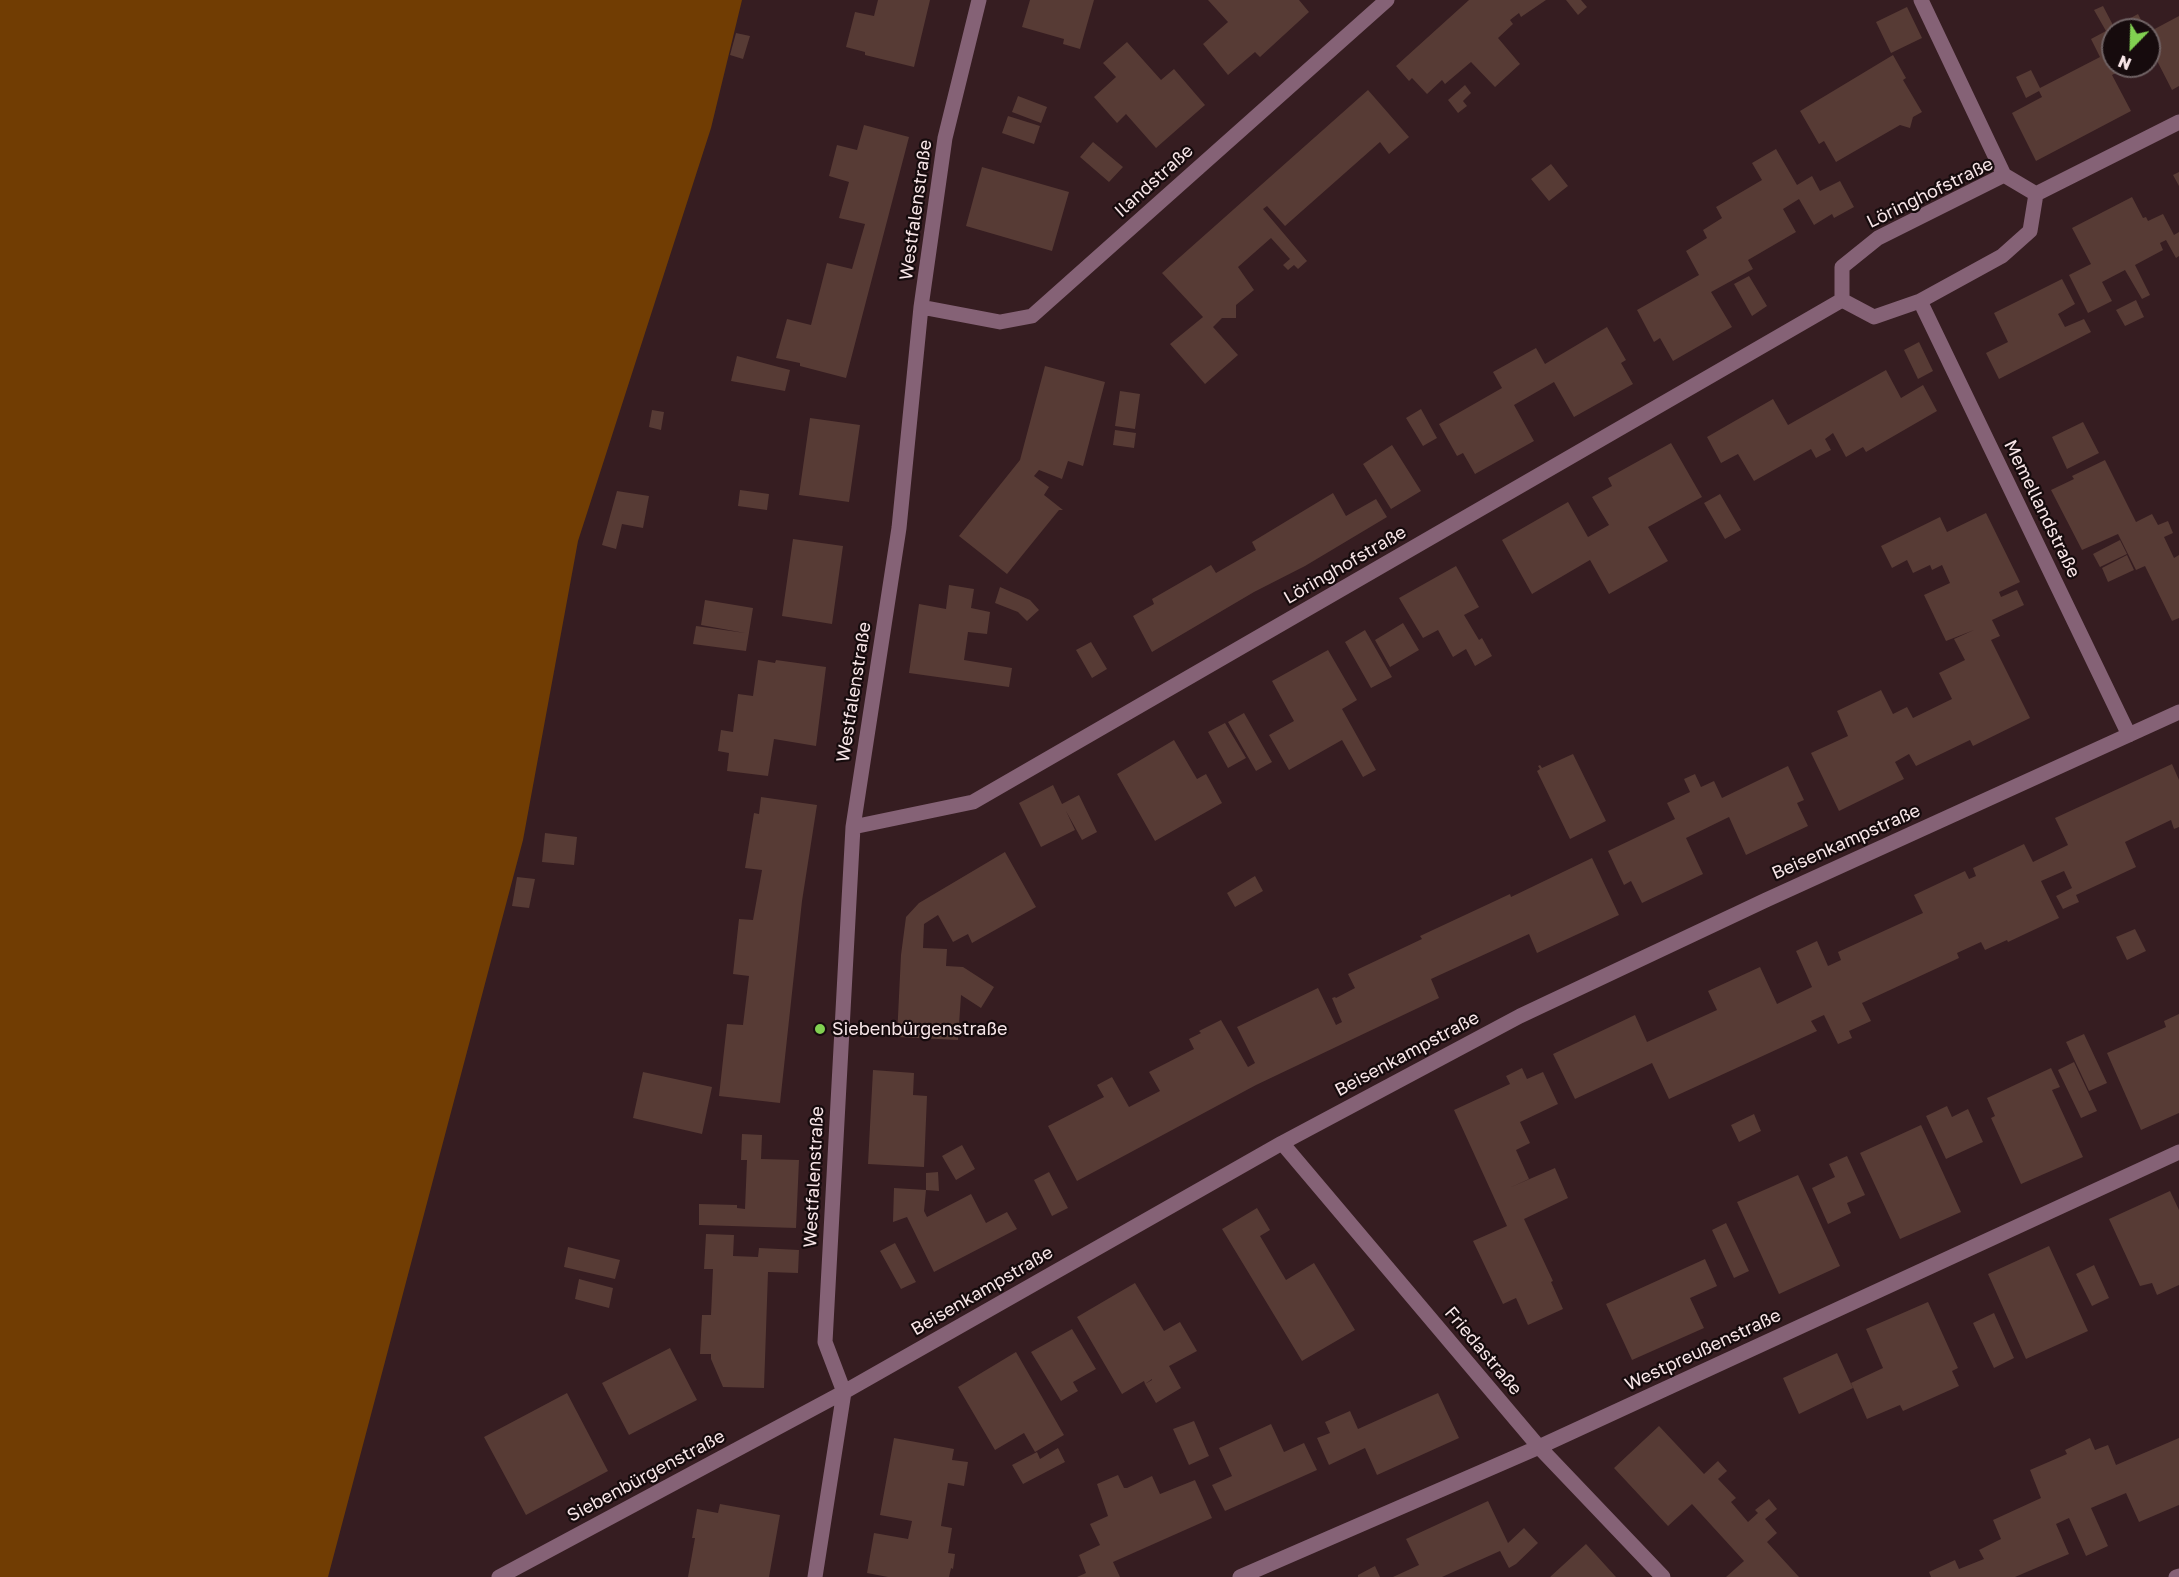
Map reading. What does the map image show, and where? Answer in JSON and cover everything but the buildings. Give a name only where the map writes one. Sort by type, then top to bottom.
[{"type":"street","name":"Westfalenstraße","points":[[844,1392],[825,1342],[853,827],[899,528],[921,307],[945,138],[979,0]]},
{"type":"street","name":"Ilandstraße","points":[[921,307],[1000,322],[1032,316],[1387,0]]},
{"type":"street","points":[[1921,0],[2004,175]]},
{"type":"street","points":[[1842,300],[1874,317],[1920,301],[2002,256],[2030,231],[2036,194],[2179,122]]},
{"type":"street","name":"Löringhofstraße","points":[[853,827],[973,802],[1842,300],[1842,267],[1878,238],[2004,175],[2036,194]]},
{"type":"street","name":"Memellandstraße","points":[[1920,301],[2129,735]]},
{"type":"street","name":"Beisenkampstraße","points":[[844,1392],[1282,1143],[1520,1016],[1766,900],[2179,712]]},
{"type":"street","name":"Friedastraße","points":[[1282,1143],[1539,1448],[1663,1577]]},
{"type":"street","name":"Westpreußenstraße","points":[[1240,1577],[1539,1448],[2179,1152]]},
{"type":"street","points":[[815,1577],[844,1392]]},
{"type":"street","name":"Siebenbürgenstraße","points":[[499,1577],[844,1392]]},
{"type":"shaded area","points":[[0,0],[742,0],[711,128],[578,541],[523,840],[328,1577],[0,1577]]},
{"type":"place","name":"Siebenbürgenstraße","points":[[820,1029]]}]
